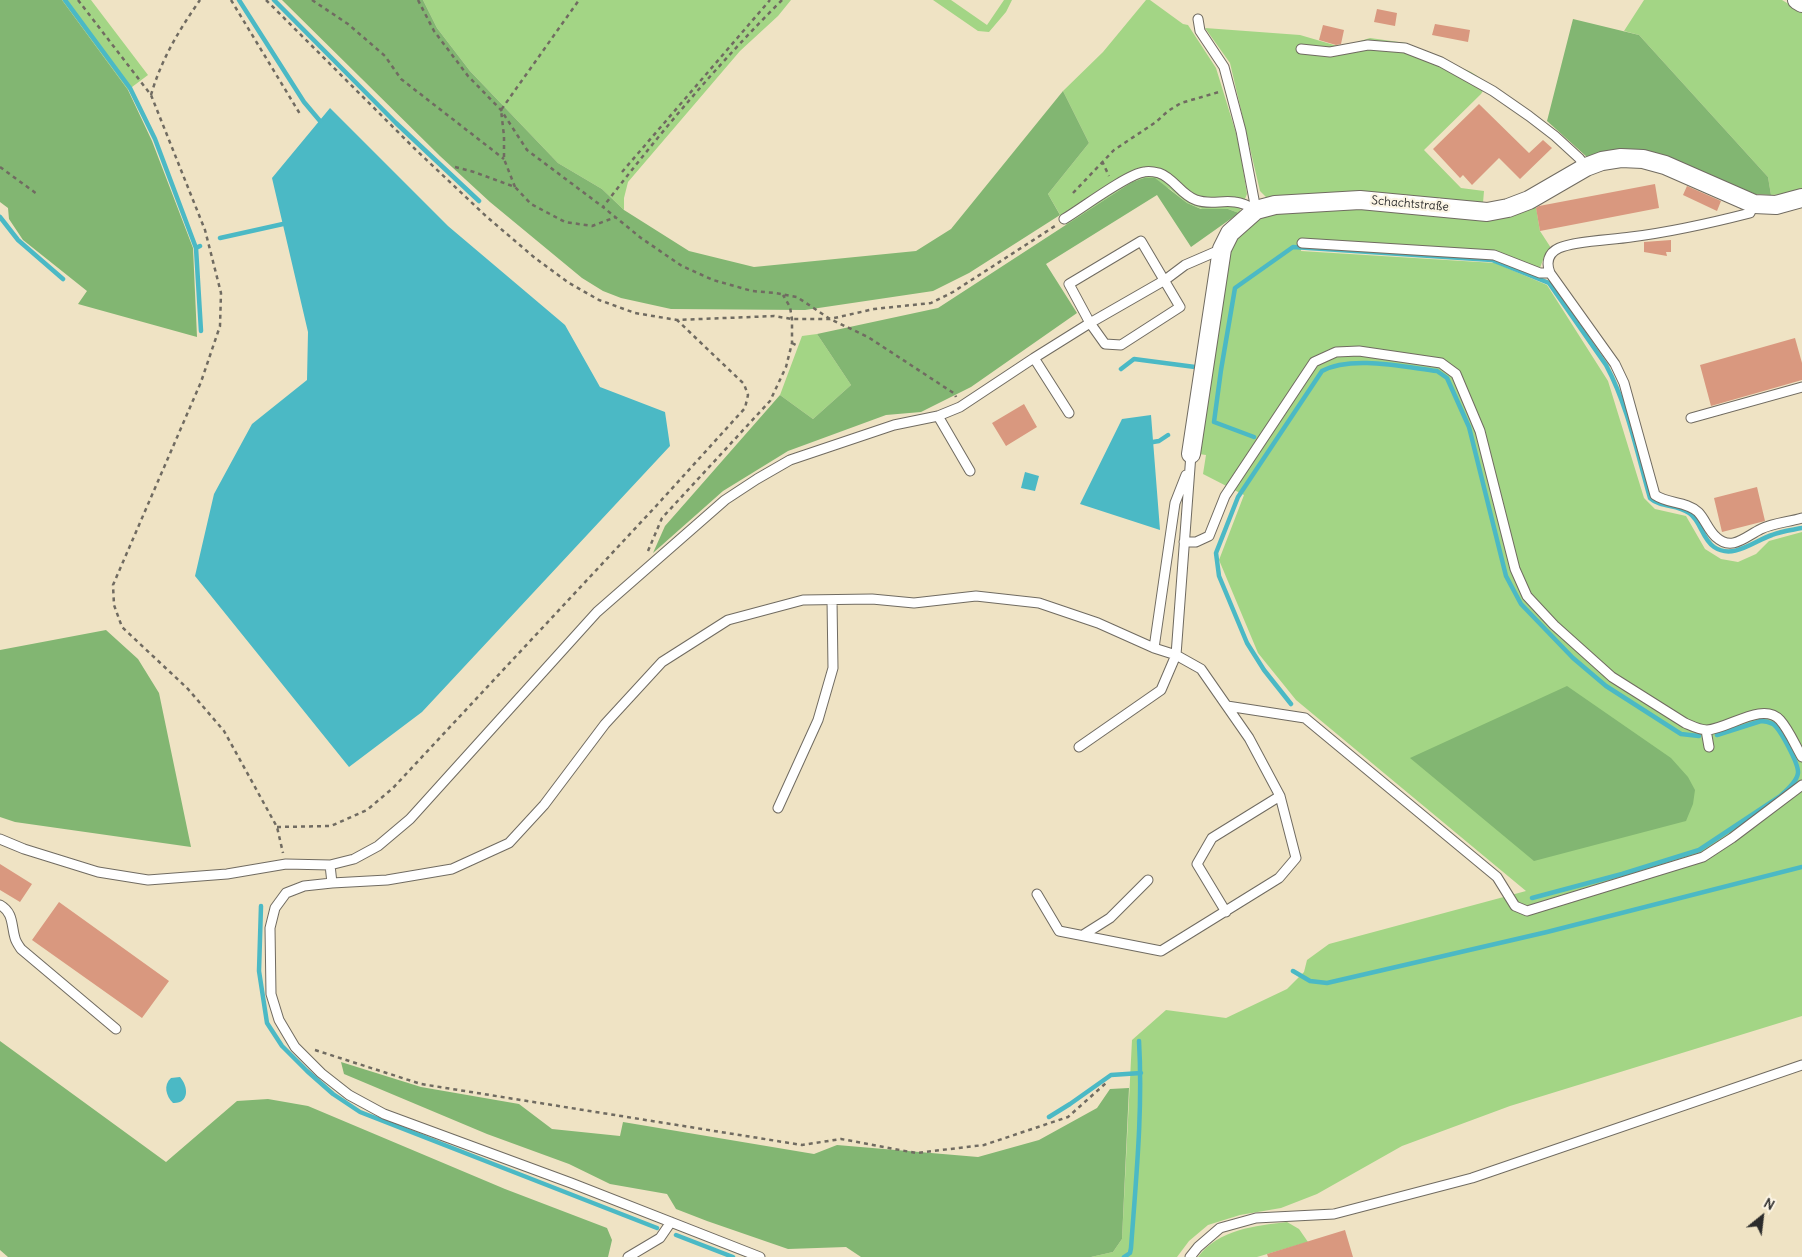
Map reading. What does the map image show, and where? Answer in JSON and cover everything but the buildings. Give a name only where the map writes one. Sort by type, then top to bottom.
[{"type":"street","points":[[1797,0],[1802,3]]},
{"type":"street","name":"Schachtstraße","points":[[1190,460],[1222,249],[1230,233],[1256,210],[1275,205],[1360,200],[1487,212],[1508,208],[1529,200],[1586,167],[1602,161],[1621,158],[1643,159],[1664,165],[1754,204],[1776,205],[1802,198]]},
{"type":"lane","points":[[1198,19],[1200,31],[1224,67],[1241,131],[1256,210]]},
{"type":"lane","points":[[1301,48],[1330,52],[1368,45],[1406,48],[1441,62],[1493,91],[1529,116],[1555,136],[1586,167]]},
{"type":"lane","points":[[1064,219],[1129,177],[1143,172],[1158,173],[1196,200],[1209,202],[1233,201],[1243,203],[1256,210]]},
{"type":"lane","points":[[1754,204],[1750,213],[1710,223],[1558,248],[1550,256],[1547,266],[1614,364],[1624,383],[1655,495],[1661,499],[1694,509],[1714,536],[1721,541],[1732,544],[1743,541],[1761,529],[1802,518]]},
{"type":"lane","points":[[1141,241],[1180,307],[1121,345],[1105,344],[1090,323],[1070,284],[1141,241]]},
{"type":"lane","points":[[1302,244],[1494,255],[1540,273],[1550,273]]},
{"type":"lane","points":[[0,839],[24,849],[98,872],[148,880],[227,874],[286,864],[330,865],[354,858],[378,846],[410,819],[597,612],[725,500],[756,478],[790,460],[894,426],[938,416],[960,407],[1090,323],[1165,280],[1185,265],[1222,249]]},
{"type":"lane","points":[[1184,542],[1196,542],[1209,536],[1225,496],[1314,362],[1336,352],[1359,351],[1440,363],[1456,374],[1480,431],[1515,569],[1527,596],[1554,625],[1612,677],[1685,723],[1698,729],[1716,729],[1759,713],[1768,713],[1779,719],[1802,756]]},
{"type":"lane","points":[[1034,358],[1069,413]]},
{"type":"lane","points":[[1691,418],[1802,387]]},
{"type":"lane","points":[[938,416],[970,471]]},
{"type":"lane","points":[[1079,747],[1161,690],[1176,655],[1190,460]]},
{"type":"lane","points":[[1154,648],[1175,503],[1190,460]]},
{"type":"lane","points":[[760,1257],[553,1176],[384,1114],[349,1095],[321,1073],[294,1047],[279,1020],[271,994],[270,928],[276,908],[286,893],[304,886],[387,880],[452,869],[509,843],[544,805],[605,724],[662,662],[728,620],[803,600],[872,599],[914,603],[976,596],[1039,603],[1098,623],[1154,648],[1176,655],[1201,669],[1249,738],[1280,796],[1296,858],[1279,878],[1162,951],[1059,931],[1037,894]]},
{"type":"lane","points":[[778,808],[818,720],[833,668],[832,600]]},
{"type":"lane","points":[[1227,706],[1305,718],[1497,877],[1515,906],[1527,910],[1704,857],[1802,785]]},
{"type":"lane","points":[[1706,730],[1710,747]]},
{"type":"lane","points":[[1226,912],[1197,864],[1212,838],[1280,796]]},
{"type":"lane","points":[[330,865],[332,883]]},
{"type":"lane","points":[[1083,935],[1110,918],[1148,880]]},
{"type":"lane","points":[[0,905],[5,908],[12,919],[15,940],[22,949],[116,1029]]},
{"type":"lane","points":[[1190,1257],[1198,1247],[1220,1228],[1256,1218],[1334,1214],[1472,1178],[1802,1065]]},
{"type":"lane","points":[[628,1257],[660,1238],[670,1222]]},
{"type":"path","points":[[78,0],[151,95],[205,230],[220,293],[220,326],[200,382],[113,585],[114,605],[122,627],[188,689],[224,731],[277,827],[286,864]]},
{"type":"path","points":[[151,95],[157,74],[175,36],[200,0]]},
{"type":"path","points":[[231,0],[300,114]]},
{"type":"path","points":[[266,0],[416,150],[487,217],[535,258],[569,283],[599,300],[635,313],[676,320],[774,316],[792,319],[830,319],[874,309],[931,303],[953,292],[1064,219]]},
{"type":"path","points":[[312,0],[348,24],[385,56],[401,79],[504,159]]},
{"type":"path","points":[[418,0],[434,30],[468,76],[501,110],[527,150],[616,217],[640,238],[682,266],[705,276],[752,291],[783,294],[797,298],[830,319],[868,337],[955,394],[960,407]]},
{"type":"path","points":[[579,0],[501,110],[504,159],[515,187],[531,204],[564,222],[592,226],[616,217]]},
{"type":"path","points":[[622,172],[770,0]]},
{"type":"path","points":[[603,207],[667,126],[735,47],[782,0]]},
{"type":"path","points":[[1073,193],[1114,150],[1156,122],[1168,111],[1181,103],[1210,96],[1230,88]]},
{"type":"path","points":[[0,167],[37,194]]},
{"type":"path","points":[[455,167],[515,187]]},
{"type":"path","points":[[638,575],[662,518],[770,401],[786,367],[792,343],[790,307],[783,294]]},
{"type":"path","points":[[277,827],[331,826],[367,810],[393,788],[657,505],[744,408],[748,395],[744,384],[676,320]]},
{"type":"path","points":[[792,343],[798,346]]},
{"type":"path","points":[[302,1054],[316,1050],[421,1084],[792,1144],[802,1145],[841,1138],[916,1152],[984,1145],[1068,1117],[1106,1083]]},
{"type":"green space","points":[[0,0],[62,0],[128,90],[152,141],[193,248],[197,337],[78,304],[87,291],[23,240],[9,219],[8,208],[0,202]]},
{"type":"green space","points":[[62,0],[91,0],[148,75],[128,90]]},
{"type":"green space","points":[[282,0],[423,0],[437,28],[470,71],[558,163],[602,189],[624,210],[689,251],[754,267],[916,251],[951,229],[1063,91],[1089,143],[1048,194],[1060,215],[969,273],[933,291],[805,310],[671,309],[621,298],[603,291],[582,278],[490,202],[440,156]]},
{"type":"green space","points":[[423,0],[791,0],[778,16],[740,51],[628,182],[624,198],[624,210],[602,189],[558,163],[470,71],[437,28]]},
{"type":"green space","points":[[933,0],[951,0],[987,25],[1004,0],[1012,0],[1006,12],[989,32],[978,31]]},
{"type":"green space","points":[[1146,0],[1150,0],[1183,24],[1188,25],[1216,68],[1236,133],[1247,194],[1239,213],[1228,209],[1202,209],[1187,203],[1170,189],[1144,178],[1132,182],[1066,225],[1048,194],[1089,143],[1063,91],[1103,52]]},
{"type":"green space","points":[[1644,0],[1782,0],[1802,12],[1802,188],[1785,194],[1771,195],[1768,177],[1639,35],[1624,31]]},
{"type":"green space","points":[[1573,19],[1639,35],[1768,177],[1771,195],[1754,194],[1653,153],[1626,151],[1588,158],[1547,121]]},
{"type":"green space","points":[[1205,28],[1300,35],[1341,47],[1370,38],[1406,43],[1471,72],[1488,83],[1481,94],[1424,150],[1461,188],[1484,191],[1483,203],[1359,191],[1267,198],[1260,191],[1230,63]]},
{"type":"green space","points":[[1144,178],[1155,178],[1187,203],[1201,209],[1228,209],[1239,213],[1191,247],[1157,195],[1046,264],[1077,313],[971,387],[921,412],[886,415],[788,451],[723,491],[653,553],[665,526],[780,395],[813,419],[851,385],[817,334],[938,308],[1132,182]]},
{"type":"green space","points":[[1349,207],[1517,214],[1536,207],[1540,231],[1551,248],[1544,257],[1540,268],[1494,251],[1302,240],[1301,251],[1495,263],[1547,285],[1608,381],[1644,498],[1655,509],[1686,516],[1705,549],[1721,559],[1738,562],[1756,554],[1769,541],[1802,532],[1802,1016],[1510,1106],[1402,1146],[1317,1194],[1281,1208],[1240,1215],[1208,1225],[1189,1241],[1177,1257],[1091,1257],[1113,1252],[1122,1239],[1132,1040],[1166,1010],[1226,1018],[1287,989],[1304,972],[1307,960],[1329,944],[1526,891],[1296,700],[1258,653],[1219,560],[1244,495],[1203,474],[1206,455],[1199,454],[1230,252],[1239,236],[1251,225],[1265,217],[1281,212]]},
{"type":"green space","points":[[817,334],[851,385],[813,419],[780,395],[802,336]]},
{"type":"green space","points":[[106,630],[138,659],[159,693],[191,847],[15,822],[0,817],[0,650]]},
{"type":"green space","points":[[1567,686],[1671,758],[1688,777],[1695,790],[1693,804],[1686,821],[1534,861],[1410,758]]},
{"type":"green space","points":[[0,1041],[166,1162],[237,1101],[268,1099],[308,1106],[505,1189],[607,1228],[612,1240],[608,1257],[8,1257],[0,1250]]},
{"type":"green space","points":[[341,1062],[421,1087],[519,1104],[552,1129],[620,1136],[623,1122],[814,1154],[837,1145],[978,1157],[1039,1140],[1097,1108],[1110,1089],[1129,1088],[1122,1239],[1113,1252],[1091,1257],[861,1257],[846,1247],[788,1249],[676,1209],[667,1194],[610,1184],[569,1164],[487,1134],[344,1074]]},
{"type":"green space","points":[[1287,1222],[1299,1229],[1308,1242],[1257,1257],[1198,1257],[1216,1240],[1238,1230]]},
{"type":"water","points":[[330,108],[448,226],[565,325],[600,387],[665,412],[670,446],[422,712],[349,767],[195,576],[214,494],[252,424],[307,380],[308,332],[272,178]]},
{"type":"water","points":[[1151,415],[1160,530],[1080,504],[1122,419]]},
{"type":"water","points":[[1025,472],[1039,476],[1035,491],[1021,488]]},
{"type":"water","points":[[180,1077],[185,1085],[185,1098],[178,1103],[173,1103],[167,1094],[166,1087],[171,1078]]},
{"type":"waterway","points":[[65,0],[130,88],[155,139],[196,248],[200,246]]},
{"type":"waterway","points":[[239,0],[304,102],[320,121]]},
{"type":"waterway","points":[[274,0],[396,123],[479,201]]},
{"type":"waterway","points":[[0,217],[18,240],[63,279]]},
{"type":"waterway","points":[[220,238],[283,224]]},
{"type":"waterway","points":[[1254,437],[1214,422],[1235,288],[1293,247],[1492,260],[1549,283],[1606,365],[1626,413],[1650,498],[1689,513],[1693,516],[1710,544],[1721,550],[1736,550],[1775,534],[1802,528]]},
{"type":"waterway","points":[[196,248],[201,331]]},
{"type":"waterway","points":[[1121,369],[1134,359],[1195,367]]},
{"type":"waterway","points":[[1291,704],[1264,670],[1247,643],[1219,576],[1216,553],[1238,497],[1322,371],[1334,366],[1348,364],[1394,365],[1437,371],[1447,378],[1469,427],[1506,576],[1521,604],[1573,658],[1606,686],[1681,734],[1699,736]]},
{"type":"waterway","points":[[1153,442],[1159,441],[1168,435]]},
{"type":"waterway","points":[[1532,898],[1622,874],[1699,850],[1779,797],[1796,780],[1798,773],[1796,762],[1784,739],[1773,724],[1761,721],[1717,735]]},
{"type":"waterway","points":[[1293,971],[1310,981],[1327,983],[1547,932],[1802,867]]},
{"type":"waterway","points":[[261,906],[259,971],[267,1023],[282,1046],[333,1094],[360,1112],[657,1228]]},
{"type":"waterway","points":[[1124,1257],[1130,1253],[1131,1248],[1137,1170],[1140,1119],[1139,1041]]},
{"type":"waterway","points":[[1049,1117],[1111,1075],[1141,1073]]},
{"type":"waterway","points":[[676,1235],[733,1257]]}]
